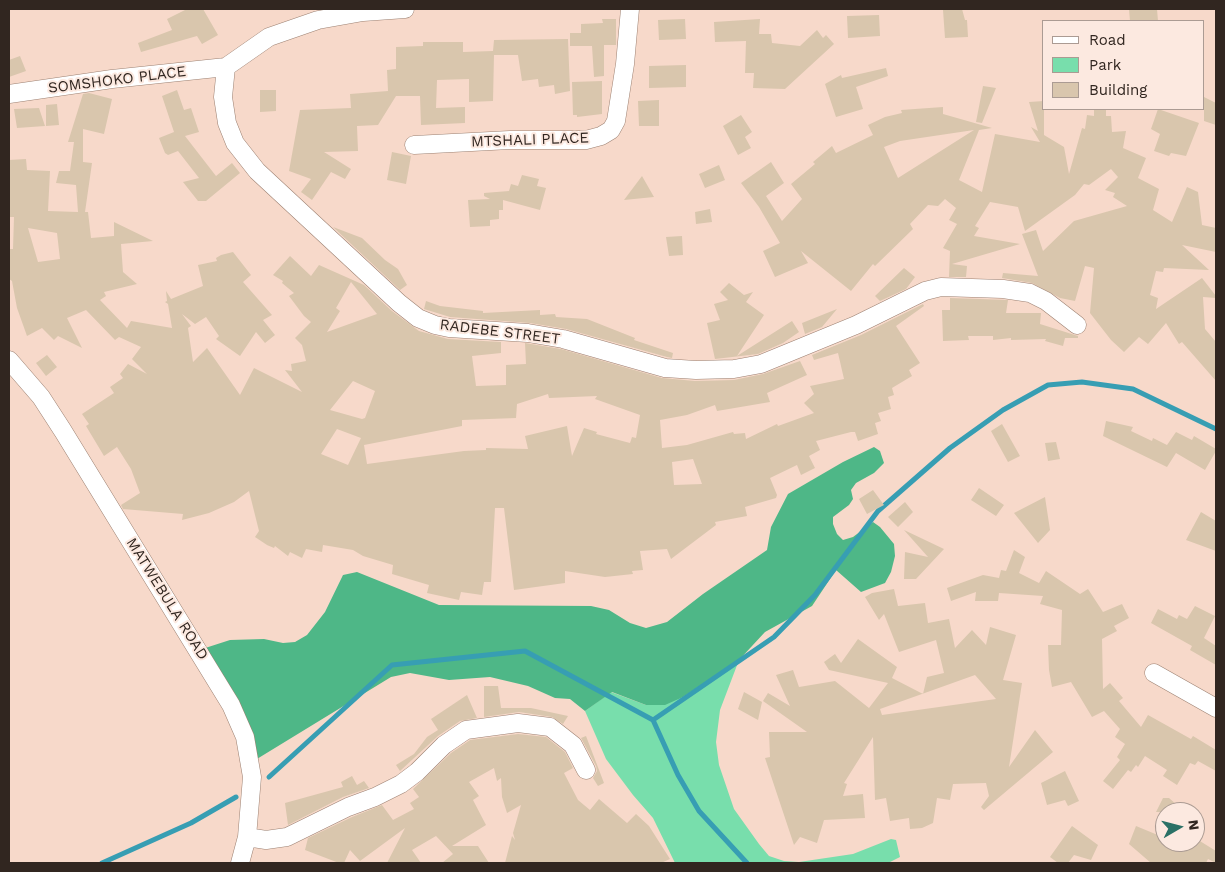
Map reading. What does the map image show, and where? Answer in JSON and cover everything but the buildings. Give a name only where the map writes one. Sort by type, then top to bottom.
[{"type":"street","points":[[226,67],[269,38],[301,25],[363,12],[405,9]]},
{"type":"street","name":"MTSHALI PLACE","points":[[414,146],[510,140],[586,140],[601,136],[611,130],[616,121],[625,64],[630,9]]},
{"type":"street","name":"SOMSHOKO PLACE","points":[[9,94],[112,79],[226,67]]},
{"type":"street","name":"RADEBE STREET","points":[[226,67],[223,97],[227,124],[235,143],[258,171],[399,304],[418,318],[435,325],[528,333],[605,350],[666,368],[696,370],[734,369],[761,364],[848,328],[925,291],[941,287],[1003,289],[1030,293],[1046,301],[1077,325]]},
{"type":"street","name":"MATWEBULA ROAD","points":[[9,360],[41,398],[63,430],[232,705],[245,737],[251,762],[247,837],[240,863]]},
{"type":"street","points":[[1154,673],[1216,708]]},
{"type":"street","points":[[247,837],[266,840],[287,837],[319,823],[348,807],[376,797],[401,784],[417,772],[444,745],[466,730],[518,723],[550,727],[573,745],[586,770]]},
{"type":"green space","points":[[874,447],[880,451],[884,463],[874,473],[856,483],[851,490],[853,499],[849,505],[833,517],[833,524],[837,534],[843,540],[853,537],[873,522],[880,527],[894,544],[895,556],[891,572],[885,583],[861,592],[836,570],[812,606],[765,632],[739,660],[683,697],[665,705],[646,705],[612,692],[585,711],[570,699],[555,698],[528,686],[490,677],[449,680],[410,673],[391,677],[252,762],[199,650],[230,640],[264,639],[283,643],[295,642],[307,635],[325,612],[343,575],[357,572],[439,605],[591,606],[609,610],[630,623],[646,628],[667,622],[703,594],[767,550],[771,527],[788,494],[843,462]]},
{"type":"green space","points":[[739,660],[720,710],[716,742],[719,765],[734,809],[759,844],[769,856],[784,861],[799,862],[853,854],[891,839],[896,840],[900,857],[888,863],[675,863],[653,818],[606,759],[585,711],[611,692],[646,705],[683,697]]},
{"type":"waterway","points":[[269,777],[392,665],[525,651],[653,720],[774,637],[815,595],[878,511],[950,448],[1003,410],[1048,385],[1082,382],[1133,389],[1216,429]]},
{"type":"waterway","points":[[653,720],[678,775],[699,811],[747,863]]},
{"type":"waterway","points":[[102,863],[191,823],[236,797]]}]
